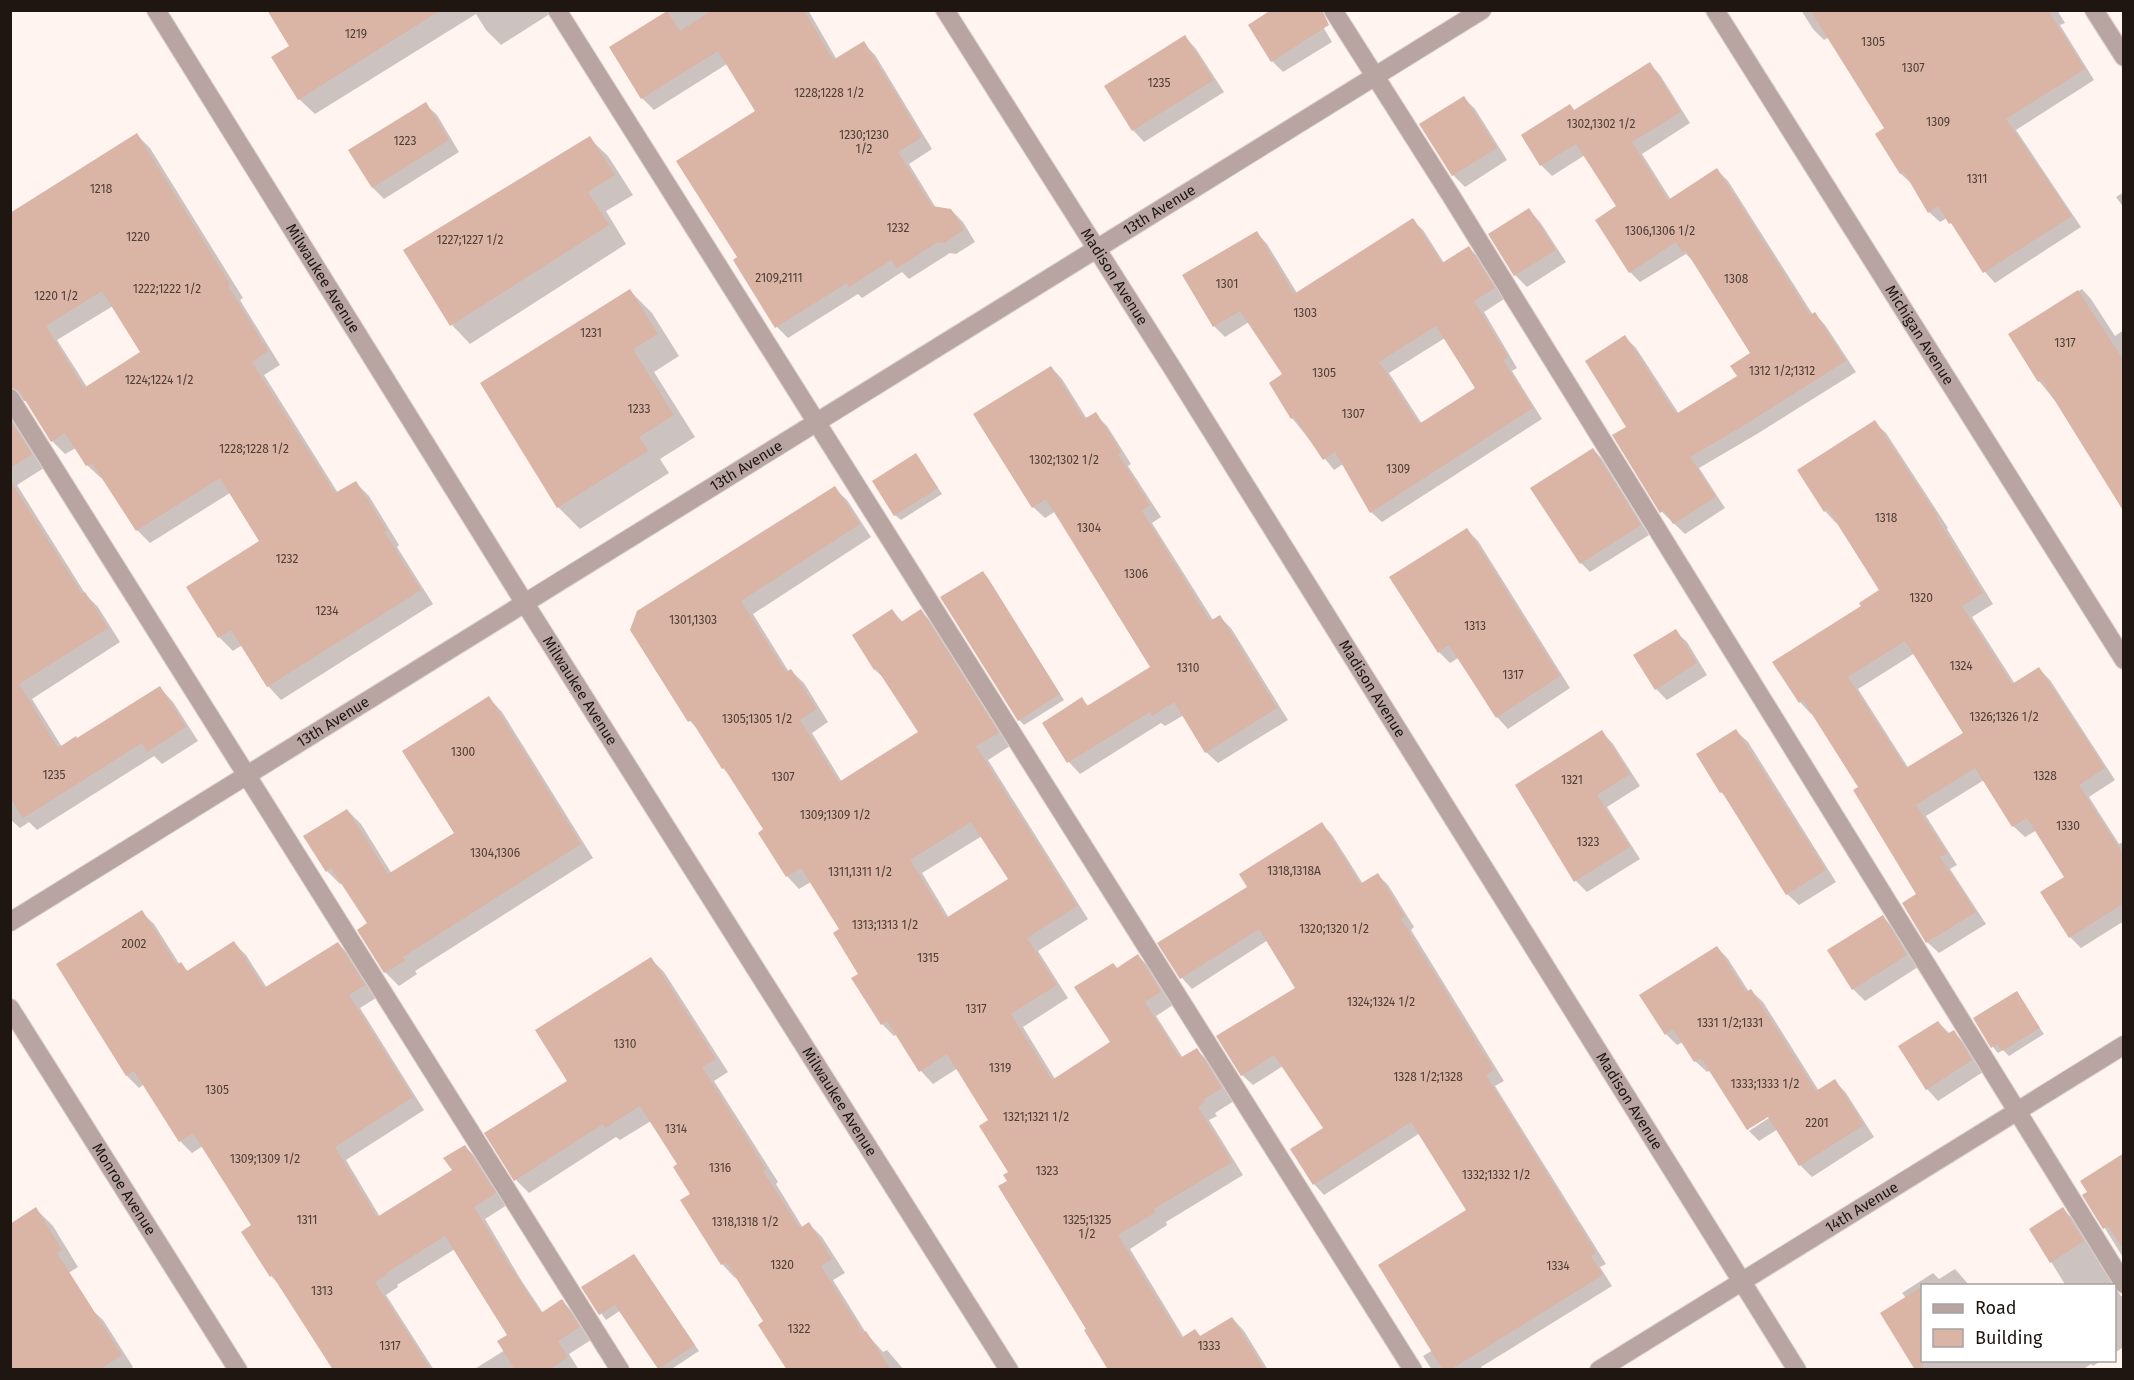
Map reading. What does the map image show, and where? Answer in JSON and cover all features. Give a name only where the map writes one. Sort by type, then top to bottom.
[{"type":"street","name":"Milwaukee Avenue","points":[[156,10],[524,602],[1009,1370]]},
{"type":"street","points":[[557,10],[1413,1370]]},
{"type":"street","name":"Madison Avenue","points":[[945,10],[1797,1370]]},
{"type":"street","points":[[1333,10],[1472,229],[2124,1284]]},
{"type":"street","name":"13th Avenue","points":[[10,922],[1482,10]]},
{"type":"street","name":"Michigan Avenue","points":[[1715,10],[2124,660]]},
{"type":"street","points":[[2094,10],[2124,57]]},
{"type":"street","points":[[10,398],[620,1370]]},
{"type":"street","name":"Monroe Avenue","points":[[10,1008],[238,1370]]},
{"type":"street","name":"14th Avenue","points":[[1599,1370],[2124,1045]]},
{"type":"building","points":[[267,10],[441,10],[298,100],[271,57],[289,46]]},
{"type":"building","points":[[713,10],[804,10],[833,60],[864,41],[922,137],[898,152],[932,206],[951,209],[964,230],[944,243],[938,242],[897,268],[891,260],[849,287],[847,283],[775,328],[733,260],[737,257],[676,161],[755,111],[718,51],[641,99],[609,47],[667,11],[680,31]]},
{"type":"building","points":[[1271,10],[1322,10],[1329,25],[1271,62],[1248,25]]},
{"type":"building","points":[[1810,10],[2048,10],[2085,69],[2006,119],[2072,216],[1983,273],[1938,206],[1928,213],[1904,172],[1900,174],[1875,134],[1884,128]]},
{"type":"building","points":[[1185,35],[1214,80],[1132,131],[1104,86]]},
{"type":"building","points":[[1650,62],[1681,112],[1632,142],[1668,200],[1717,168],[1810,315],[1815,312],[1846,361],[1690,457],[1716,497],[1673,524],[1664,510],[1660,513],[1612,435],[1626,427],[1585,361],[1625,335],[1676,414],[1737,376],[1730,366],[1750,353],[1686,251],[1683,253],[1676,242],[1629,273],[1595,220],[1616,206],[1576,144],[1540,166],[1521,135],[1570,104],[1574,110]]},
{"type":"building","points":[[1464,96],[1497,148],[1452,176],[1419,124]]},
{"type":"building","points":[[426,102],[449,140],[372,188],[348,150]]},
{"type":"building","points":[[137,133],[230,284],[228,286],[268,351],[252,362],[335,493],[356,481],[421,590],[267,687],[231,630],[218,638],[186,587],[259,541],[220,478],[136,531],[92,463],[86,466],[65,433],[51,442],[20,392],[10,387],[10,213]],"holes":[[[102,291],[140,352],[84,388],[46,326]]]},
{"type":"building","points":[[590,136],[615,175],[588,192],[609,225],[450,326],[403,250]]},
{"type":"building","points":[[1529,208],[1556,250],[1514,276],[1488,234]]},
{"type":"building","points":[[1413,218],[1442,263],[1469,246],[1495,288],[1474,301],[1508,357],[1503,360],[1533,408],[1370,513],[1335,452],[1323,460],[1294,417],[1291,419],[1269,383],[1282,374],[1240,311],[1213,327],[1182,275],[1257,231],[1294,294]],"holes":[[[1436,326],[1475,388],[1419,424],[1379,362]]]},
{"type":"building","points":[[630,289],[658,334],[633,349],[674,415],[639,437],[648,451],[557,508],[480,383]]},
{"type":"building","points":[[2078,290],[2124,361],[2124,512],[2042,380],[2038,382],[2008,334]]},
{"type":"building","points":[[1051,366],[1084,419],[1096,412],[1121,452],[1118,454],[1150,505],[1142,511],[1210,621],[1220,615],[1277,708],[1205,753],[1174,702],[1152,716],[1150,712],[1067,763],[1042,723],[1082,697],[1087,706],[1150,667],[1046,499],[1032,508],[973,414]]},
{"type":"building","points":[[10,420],[32,454],[10,468]]},
{"type":"building","points":[[1875,420],[1938,517],[1936,517],[1983,593],[1962,606],[2012,684],[2039,667],[2105,768],[2079,785],[2124,856],[2124,903],[2069,938],[2040,892],[2064,877],[2027,818],[2012,827],[1975,768],[1916,805],[1947,853],[1940,857],[1976,912],[1926,943],[1902,903],[1916,894],[1853,790],[1858,787],[1803,700],[1799,703],[1772,662],[1861,606],[1859,603],[1879,590],[1828,509],[1824,512],[1797,470]],"holes":[[[1905,641],[1963,733],[1906,768],[1848,677]]]},
{"type":"building","points":[[1593,448],[1641,525],[1580,564],[1530,488]]},
{"type":"building","points":[[916,453],[938,488],[894,516],[872,481]]},
{"type":"building","points":[[10,480],[82,594],[85,592],[108,628],[19,684],[58,748],[160,686],[186,727],[147,752],[142,743],[23,818],[10,797]]},
{"type":"building","points":[[835,486],[860,524],[741,601],[786,672],[791,669],[817,709],[800,720],[839,782],[918,732],[852,635],[892,609],[901,622],[921,609],[999,733],[976,746],[1077,906],[1027,938],[1057,985],[1011,1014],[1052,1080],[1110,1042],[1074,987],[1113,963],[1117,968],[1138,954],[1161,992],[1145,1002],[1180,1058],[1197,1048],[1222,1088],[1203,1100],[1205,1102],[1198,1107],[1232,1162],[1154,1209],[1156,1212],[1118,1235],[1181,1338],[1195,1329],[1200,1336],[1232,1317],[1265,1370],[1108,1370],[1084,1330],[1086,1329],[998,1186],[1007,1181],[1003,1175],[1008,1172],[979,1126],[988,1120],[947,1054],[919,1072],[887,1021],[881,1025],[851,978],[858,974],[833,933],[839,929],[801,868],[786,877],[758,833],[763,829],[691,720],[688,722],[630,630],[637,611]],"holes":[[[971,822],[1008,879],[946,918],[910,860]]]},
{"type":"building","points":[[1467,528],[1560,676],[1496,718],[1449,645],[1438,653],[1389,577]]},
{"type":"building","points":[[983,571],[1060,694],[1018,721],[940,597]]},
{"type":"building","points":[[1676,629],[1697,663],[1655,690],[1633,655]]},
{"type":"building","points":[[489,696],[581,844],[403,957],[405,961],[384,973],[357,930],[367,923],[331,868],[326,872],[303,836],[347,809],[388,874],[454,833],[402,751]]},
{"type":"building","points":[[1736,729],[1826,870],[1786,895],[1696,754]]},
{"type":"building","points":[[1602,730],[1630,774],[1597,795],[1630,847],[1574,882],[1515,785]]},
{"type":"building","points":[[1322,822],[1360,884],[1378,873],[1405,917],[1401,919],[1494,1070],[1486,1075],[1596,1253],[1591,1256],[1603,1275],[1450,1370],[1443,1370],[1378,1265],[1466,1210],[1411,1122],[1313,1185],[1290,1149],[1323,1128],[1274,1055],[1241,1076],[1216,1036],[1295,988],[1259,929],[1180,979],[1157,943],[1247,887],[1239,874]]},
{"type":"building","points":[[142,910],[177,965],[181,962],[187,971],[234,941],[264,988],[338,942],[365,985],[349,995],[413,1097],[335,1147],[377,1217],[452,1170],[443,1158],[465,1145],[496,1193],[474,1207],[510,1266],[541,1313],[562,1299],[580,1327],[558,1341],[568,1357],[549,1370],[515,1370],[497,1341],[507,1335],[445,1236],[375,1282],[431,1370],[333,1370],[272,1275],[270,1277],[241,1232],[251,1225],[193,1133],[179,1142],[134,1071],[126,1076],[56,964]]},
{"type":"building","points":[[1883,915],[1907,955],[1852,990],[1827,950]]},
{"type":"building","points":[[1717,946],[1746,992],[1751,989],[1816,1091],[1835,1079],[1864,1125],[1799,1166],[1768,1117],[1747,1130],[1701,1058],[1694,1062],[1673,1029],[1665,1035],[1639,995]]},
{"type":"building","points":[[651,957],[716,1059],[702,1067],[766,1169],[763,1171],[800,1228],[809,1222],[832,1259],[821,1266],[863,1333],[866,1331],[891,1370],[787,1370],[758,1325],[763,1321],[726,1262],[721,1265],[680,1200],[690,1194],[673,1167],[677,1164],[640,1106],[605,1128],[603,1124],[514,1181],[484,1133],[567,1081],[535,1030]]},
{"type":"building","points":[[2017,991],[2040,1028],[2002,1051],[1997,1044],[1991,1048],[1973,1018]]},
{"type":"building","points":[[1938,1021],[1947,1034],[1954,1030],[1972,1060],[1926,1090],[1898,1046]]},
{"type":"building","points":[[2124,1153],[2124,1250],[2108,1226],[2103,1229],[2082,1195],[2087,1192],[2080,1181]]},
{"type":"building","points":[[36,1207],[62,1250],[57,1253],[122,1355],[99,1370],[10,1370],[10,1224]]},
{"type":"building","points":[[2063,1207],[2084,1241],[2050,1263],[2029,1229]]},
{"type":"building","points":[[634,1254],[695,1345],[658,1369],[615,1305],[599,1315],[581,1287]]},
{"type":"building","points":[[1921,1287],[1921,1362],[1923,1362],[1923,1370],[1915,1370],[1880,1313]]}]
